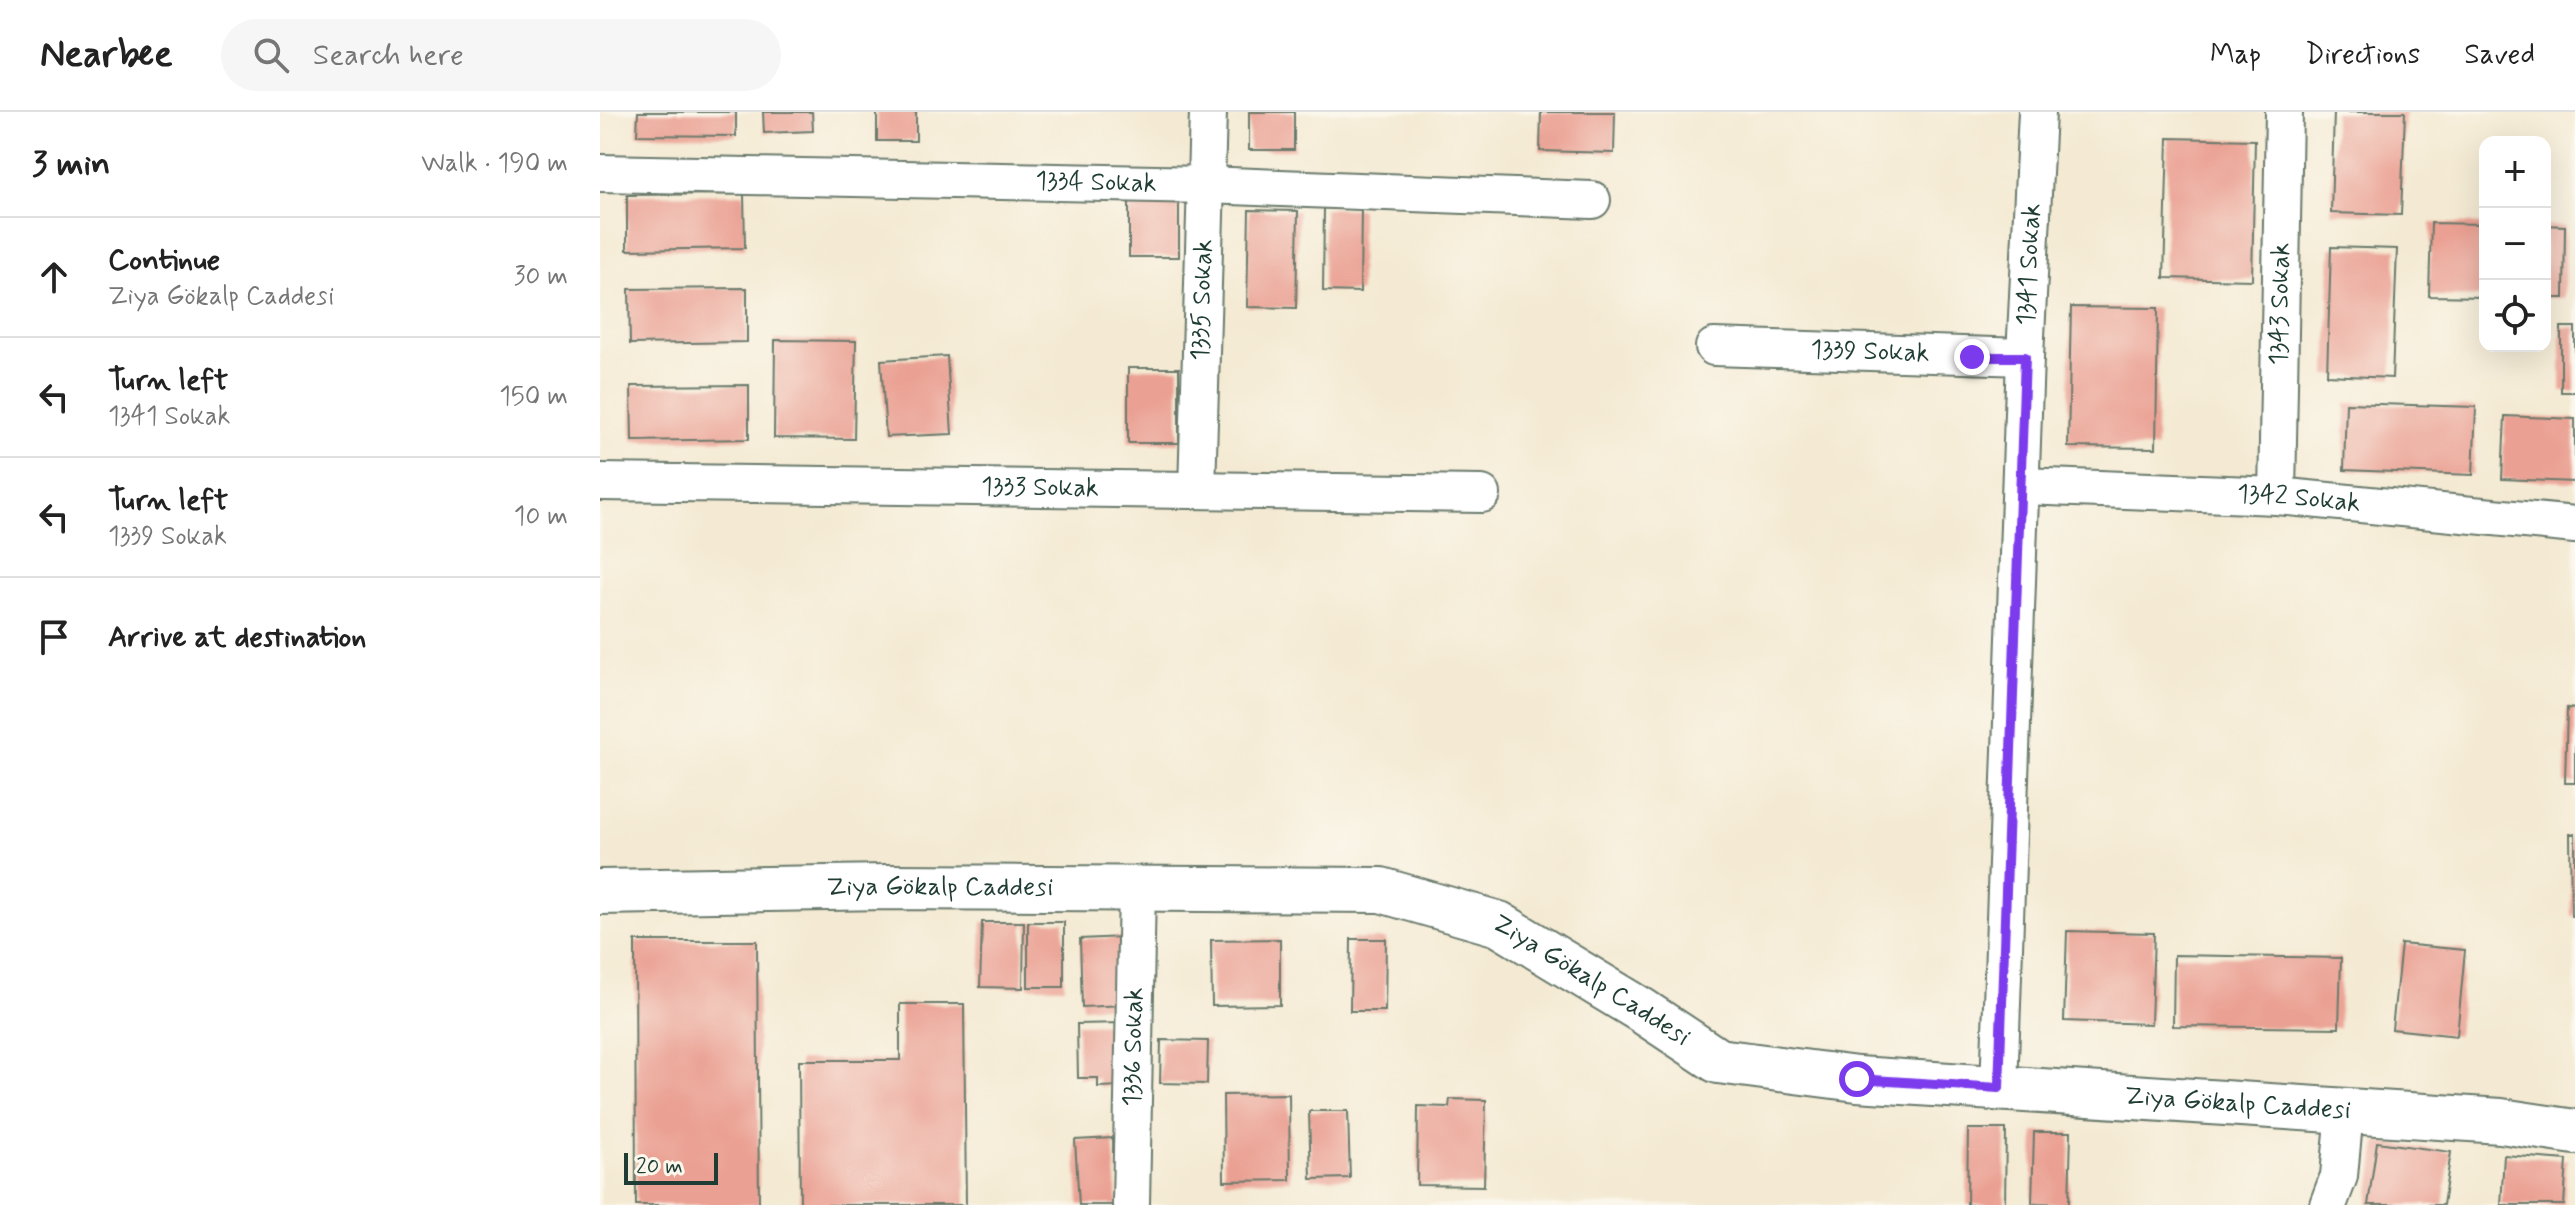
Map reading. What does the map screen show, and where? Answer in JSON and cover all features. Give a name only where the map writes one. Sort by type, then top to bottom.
[{"type":"street","name":"1335 Sokak","points":[[1197,490],[1208,112]]},
{"type":"street","name":"1341 Sokak","points":[[1999,1088],[2025,357],[2037,112]]},
{"type":"street","name":"1343 Sokak","points":[[2277,496],[2284,112]]},
{"type":"street","name":"1334 Sokak","points":[[600,173],[1206,185],[1592,200]]},
{"type":"street","name":"1339 Sokak","points":[[1714,347],[2025,357]]},
{"type":"street","name":"1333 Sokak","points":[[600,482],[1482,494]]},
{"type":"street","name":"1342 Sokak","points":[[2021,486],[2277,496],[2575,525]]},
{"type":"street","name":"Ziya Gökalp Caddesi","points":[[600,892],[1137,887],[1381,890],[1499,924],[1641,1010],[1718,1061],[1857,1079],[2501,1121],[2575,1132]]},
{"type":"street","name":"1336 Sokak","points":[[1131,1205],[1137,887]]},
{"type":"street","points":[[2328,1205],[2339,1176],[2345,1111]]},
{"type":"building","points":[[638,112],[736,112],[736,136],[637,135]]},
{"type":"building","points":[[763,112],[812,112],[813,131],[764,133]]},
{"type":"building","points":[[877,112],[916,112],[916,141],[877,141]]},
{"type":"building","points":[[1249,112],[1294,112],[1294,150],[1249,150]]},
{"type":"building","points":[[1541,112],[1615,112],[1614,153],[1540,151]]},
{"type":"building","points":[[2334,112],[2405,112],[2401,215],[2331,213]]},
{"type":"building","points":[[2168,138],[2255,140],[2252,280],[2164,278]]},
{"type":"building","points":[[744,194],[745,248],[627,250],[627,195]]},
{"type":"building","points":[[1129,201],[1179,202],[1179,257],[1129,257]]},
{"type":"building","points":[[1324,208],[1361,209],[1360,292],[1323,291]]},
{"type":"building","points":[[1249,210],[1298,211],[1296,308],[1247,307]]},
{"type":"building","points":[[2431,223],[2479,224],[2479,297],[2429,296]]},
{"type":"building","points":[[2551,225],[2565,226],[2564,298],[2551,298]]},
{"type":"building","points":[[2331,247],[2397,249],[2392,378],[2327,375]]},
{"type":"building","points":[[747,288],[747,342],[630,344],[629,289]]},
{"type":"building","points":[[2071,307],[2158,308],[2156,448],[2068,447]]},
{"type":"building","points":[[2561,327],[2575,327],[2575,392],[2561,392]]},
{"type":"building","points":[[775,340],[856,341],[854,439],[774,438]]},
{"type":"building","points":[[947,356],[952,434],[886,437],[881,360]]},
{"type":"building","points":[[1128,368],[1179,368],[1179,443],[1128,443]]},
{"type":"building","points":[[749,385],[749,439],[632,441],[631,386]]},
{"type":"building","points":[[2346,403],[2476,407],[2473,475],[2344,470]]},
{"type":"building","points":[[2505,416],[2575,419],[2575,482],[2502,479]]},
{"type":"building","points":[[2567,708],[2575,709],[2575,783],[2565,783]]},
{"type":"building","points":[[2570,834],[2575,834],[2575,916],[2571,916]]},
{"type":"building","points":[[982,922],[1024,922],[1023,988],[980,987]]},
{"type":"building","points":[[1028,922],[1064,922],[1064,987],[1028,987]]},
{"type":"building","points":[[2067,931],[2154,933],[2151,1024],[2064,1021]]},
{"type":"building","points":[[1123,937],[1125,1005],[1082,1007],[1080,939]]},
{"type":"building","points":[[1280,939],[1280,1005],[1212,1006],[1211,940]]},
{"type":"building","points":[[1351,939],[1386,939],[1385,1011],[1350,1011]]},
{"type":"building","points":[[635,941],[757,941],[759,1205],[636,1205]]},
{"type":"building","points":[[2401,944],[2465,950],[2457,1036],[2392,1029]]},
{"type":"building","points":[[2174,955],[2341,958],[2339,1028],[2173,1026]]},
{"type":"building","points":[[900,1004],[964,1004],[966,1205],[800,1205],[799,1060],[900,1060]]},
{"type":"building","points":[[1124,1023],[1125,1086],[1098,1087],[1098,1078],[1078,1078],[1077,1024]]},
{"type":"building","points":[[1161,1040],[1208,1041],[1207,1084],[1160,1083]]},
{"type":"building","points":[[1289,1094],[1290,1180],[1224,1181],[1223,1095]]},
{"type":"building","points":[[1450,1099],[1486,1100],[1484,1186],[1417,1185],[1418,1106],[1449,1107]]},
{"type":"building","points":[[1309,1111],[1348,1111],[1350,1178],[1311,1179]]},
{"type":"building","points":[[1968,1129],[2006,1129],[2005,1205],[1967,1205]]},
{"type":"building","points":[[2034,1132],[2071,1132],[2069,1204],[2032,1203]]},
{"type":"building","points":[[1113,1138],[1118,1205],[1079,1205],[1075,1140]]},
{"type":"building","points":[[2377,1142],[2451,1152],[2443,1205],[2368,1205]]},
{"type":"building","points":[[2504,1155],[2567,1160],[2564,1205],[2501,1205]]},
{"type":"route","points":[[1857,1079],[1999,1088],[2025,357],[1972,357]]}]
